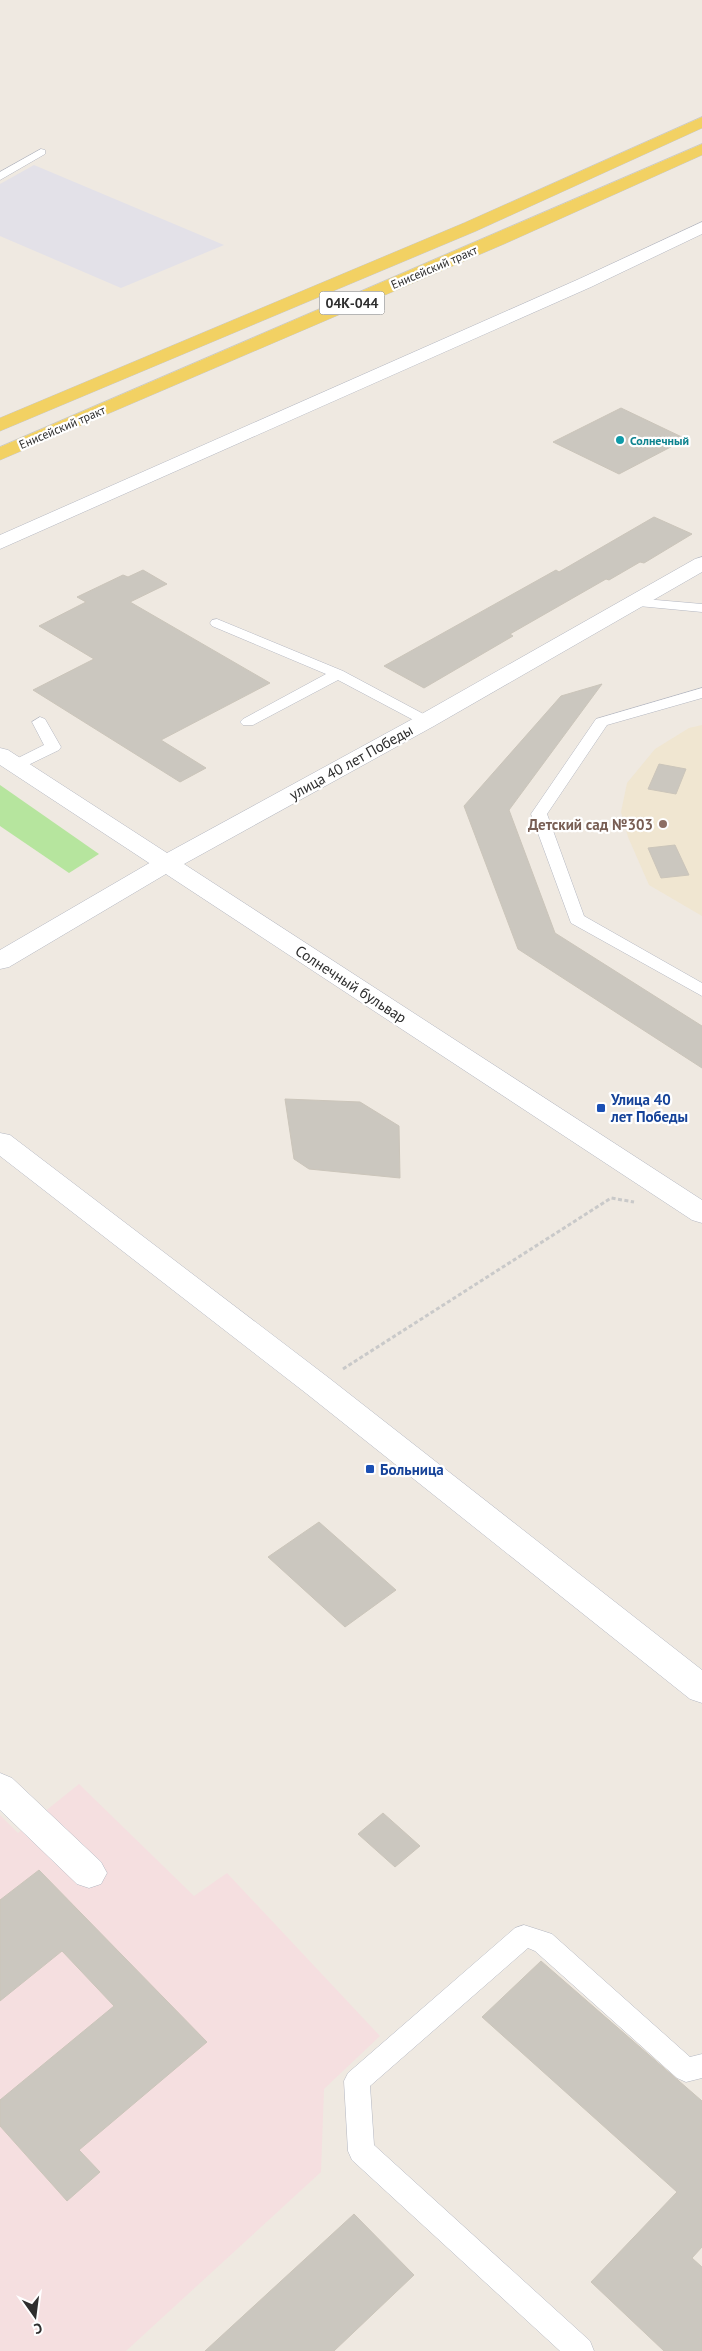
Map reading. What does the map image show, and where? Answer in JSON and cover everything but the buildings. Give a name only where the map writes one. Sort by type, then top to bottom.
[{"type":"main road","name":"Енисейский тракт","points":[[0,425],[470,227],[702,122]]},
{"type":"main road","name":"Енисейский тракт","points":[[0,454],[489,244],[702,149]]},
{"type":"street","points":[[0,543],[585,283],[702,227]]},
{"type":"street","name":"улица 40 лет Победы","points":[[0,961],[167,863],[426,721],[702,563]]},
{"type":"street","name":"Солнечный бульвар","points":[[8,760],[702,1213]]},
{"type":"street","points":[[0,1142],[318,1386],[702,1689]]},
{"type":"street","points":[[0,1788],[89,1873]]},
{"type":"lane","points":[[0,177],[41,152]]},
{"type":"lane","points":[[633,602],[702,608]]},
{"type":"lane","points":[[217,623],[338,674],[426,721]]},
{"type":"lane","points":[[248,722],[338,674]]},
{"type":"lane","points":[[702,693],[601,722],[538,814],[577,919],[702,990]]},
{"type":"lane","points":[[8,760],[53,747],[40,722]]},
{"type":"lane","points":[[580,2351],[361,2150],[357,2081],[524,1936],[543,1942],[686,2070],[702,2066]]},
{"type":"path","points":[[340,1370],[611,1198],[638,1203]]},
{"type":"shaded area","points":[[34,165],[224,245],[121,288],[0,236],[0,184]]},
{"type":"shaded area","name":"Детский сад №303","points":[[702,725],[702,916],[649,885],[628,837],[621,812],[627,783],[655,749],[689,728]]},
{"type":"shaded area","points":[[79,1784],[194,1896],[227,1873],[380,2036],[324,2089],[321,2172],[126,2351],[0,2351],[0,1815],[18,1833]]},
{"type":"green space","points":[[0,785],[99,854],[69,873],[0,826]]},
{"type":"place","name":"Солнечный","points":[[620,440]]},
{"type":"place","name":"Детский сад №303","points":[[663,824]]},
{"type":"place","name":"Улица 40 лет Победы","points":[[601,1108]]},
{"type":"place","name":"Больница","points":[[370,1469]]}]
